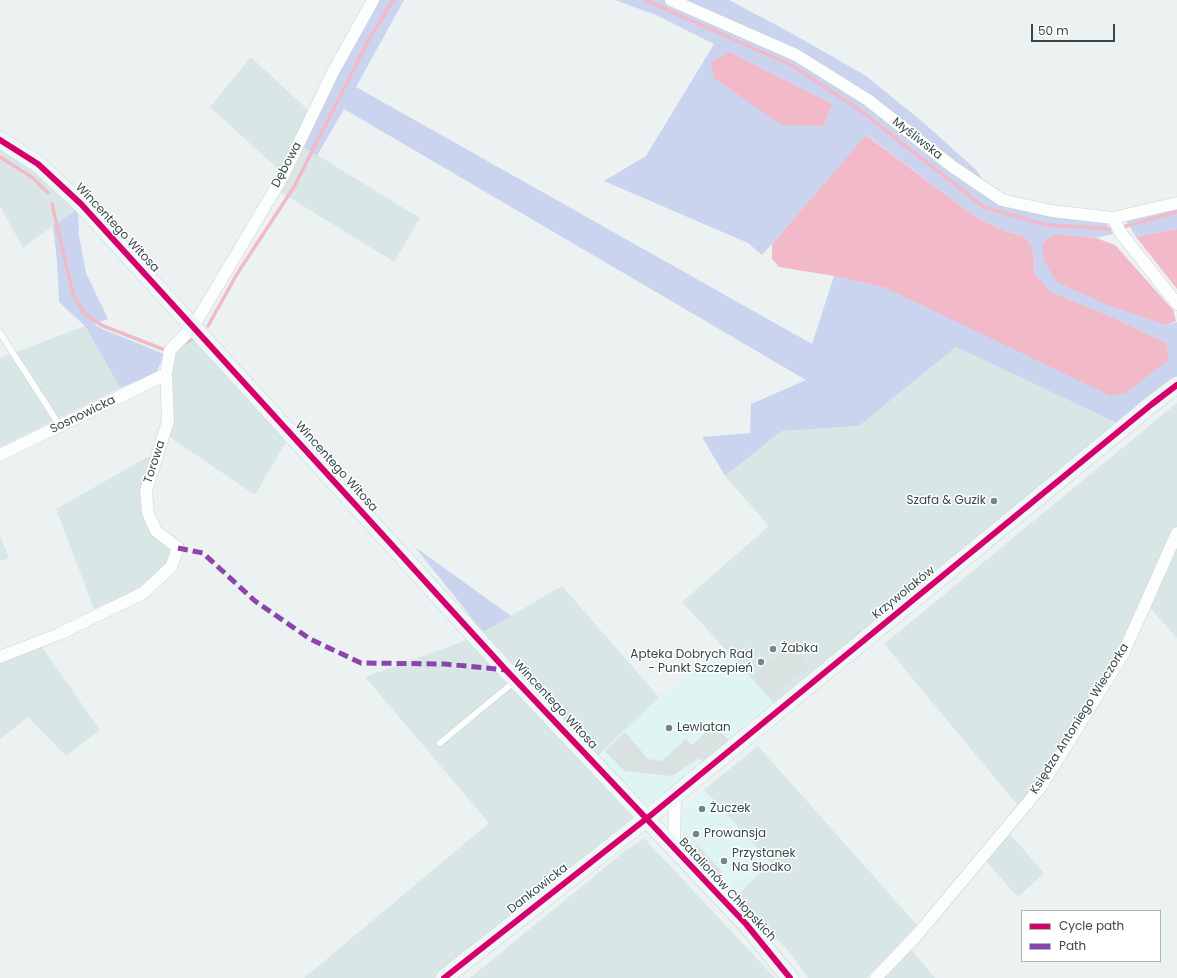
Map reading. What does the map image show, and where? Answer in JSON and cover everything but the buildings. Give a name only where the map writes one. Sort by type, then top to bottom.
[{"type":"street","name":"Dębowa","points":[[193,327],[283,176],[333,72],[373,0]]},
{"type":"street","name":"Myśliwska","points":[[671,0],[796,55],[868,100],[953,167],[1002,200],[1052,211],[1113,218],[1177,203]]},
{"type":"street","name":"Wincentego Witosa","points":[[0,140],[38,164],[81,204],[516,680],[646,818]]},
{"type":"street","points":[[1113,218],[1120,232],[1177,304]]},
{"type":"street","name":"Torowa","points":[[0,657],[59,634],[143,593],[171,567],[178,548],[156,531],[148,513],[146,491],[168,421],[166,374],[170,350],[193,327]]},
{"type":"street","name":"Sosnowicka","points":[[0,455],[166,374]]},
{"type":"street","name":"Krzywolaków","points":[[646,818],[1127,424],[1177,385]]},
{"type":"street","name":"Księdza Antoniego Wieczorka","points":[[876,978],[917,935],[1040,788],[1123,654],[1177,534]]},
{"type":"street","name":"Batalionów Chłopskich","points":[[674,848],[675,795]]},
{"type":"street","name":"Batalionów Chłopskich","points":[[646,818],[746,924],[790,978]]},
{"type":"street","name":"Dankowicka","points":[[444,978],[646,818]]},
{"type":"lane","points":[[0,333],[60,426]]},
{"type":"lane","points":[[440,743],[516,680]]},
{"type":"shaded area","points":[[378,0],[404,0],[356,87],[812,344],[834,276],[886,288],[1166,343],[1110,316],[1051,292],[1035,274],[1032,247],[1024,236],[1005,231],[977,218],[867,135],[762,255],[748,243],[604,181],[646,156],[714,44],[656,15],[615,0],[729,0],[793,34],[866,76],[924,123],[976,170],[1000,203],[1106,222],[1113,234],[1096,238],[1055,234],[1166,325],[1177,322],[1177,376],[1119,424],[956,347],[859,426],[782,431],[725,476],[702,437],[750,433],[751,404],[806,380],[344,109],[317,156],[304,147],[337,74]],"holes":[[[730,52],[831,104],[823,126]]]},
{"type":"shaded area","points":[[730,52],[832,104],[823,126],[782,125],[714,78],[711,62]]},
{"type":"shaded area","points":[[251,57],[309,111],[280,171],[210,107]]},
{"type":"shaded area","points":[[866,135],[977,218],[1005,231],[1024,236],[1032,247],[1035,274],[1051,292],[1110,316],[1166,343],[1169,359],[1126,393],[1111,396],[886,288],[834,276],[779,267],[772,259],[772,244]]},
{"type":"shaded area","points":[[304,147],[420,218],[394,262],[279,191]]},
{"type":"shaded area","points":[[0,148],[34,167],[78,208],[23,248],[0,206]]},
{"type":"shaded area","points":[[1177,207],[1177,229],[1136,237],[1125,219]]},
{"type":"shaded area","points":[[78,208],[79,236],[86,273],[108,319],[94,324],[100,328],[164,354],[157,372],[120,388],[85,326],[59,302],[57,261],[53,226]]},
{"type":"shaded area","points":[[1177,229],[1177,289],[1136,237]]},
{"type":"shaded area","points":[[1055,234],[1096,238],[1115,245],[1173,310],[1176,321],[1166,325],[1105,304],[1057,282],[1044,261],[1042,244]]},
{"type":"shaded area","points":[[85,326],[120,388],[0,447],[0,358]]},
{"type":"shaded area","points":[[192,333],[289,437],[255,495],[168,436],[172,372],[175,352]]},
{"type":"shaded area","points":[[956,347],[1119,424],[774,704],[682,602],[769,526],[725,476],[782,431],[859,426]]},
{"type":"shaded area","points":[[1177,403],[1177,527],[1120,652],[1038,786],[1019,807],[884,644]]},
{"type":"shaded area","points":[[153,454],[144,512],[173,549],[168,564],[141,589],[94,609],[56,509]]},
{"type":"shaded area","points":[[0,535],[9,558],[0,561]]},
{"type":"shaded area","points":[[1177,542],[1177,638],[1148,606]]},
{"type":"shaded area","points":[[415,547],[511,616],[483,632]]},
{"type":"shaded area","points":[[562,586],[659,697],[598,756],[483,632]]},
{"type":"shaded area","points":[[470,639],[633,818],[434,978],[304,978],[489,823],[365,677]]},
{"type":"shaded area","points":[[790,645],[808,666],[771,697],[754,676]]},
{"type":"shaded area","points":[[42,647],[100,730],[66,756],[28,717],[0,739],[0,663]]},
{"type":"shaded area","points":[[725,649],[774,704],[649,806],[598,756],[659,697]]},
{"type":"shaded area","points":[[714,725],[729,741],[703,762],[699,758],[672,776],[624,771],[605,751],[625,732],[648,759],[662,761],[686,739],[692,745]]},
{"type":"shaded area","points":[[758,746],[917,925],[867,978],[808,978],[792,955],[737,895],[770,863],[704,790]]},
{"type":"shaded area","points":[[704,790],[771,863],[737,895],[682,841],[680,831],[684,809]]},
{"type":"shaded area","points":[[1008,832],[1044,873],[1018,897],[985,860]]},
{"type":"shaded area","points":[[644,838],[775,978],[470,978],[625,851]]},
{"type":"shaded area","points":[[697,844],[722,872],[716,877],[691,850]]},
{"type":"shaded area","points":[[910,948],[935,978],[878,978]]},
{"type":"waterway","points":[[208,326],[237,274],[294,187],[368,41],[393,0]]},
{"type":"waterway","points":[[645,0],[791,65],[857,108],[984,207],[1047,225],[1110,229]]},
{"type":"waterway","points":[[0,157],[33,178],[48,193]]},
{"type":"waterway","points":[[52,204],[73,294],[83,312],[101,325],[165,350]]},
{"type":"waterway","points":[[1126,226],[1177,212]]},
{"type":"waterway","points":[[183,344],[195,338]]},
{"type":"marked path","points":[[178,548],[203,553],[255,601],[310,639],[361,663],[445,664],[506,670]]},
{"type":"cycle path","points":[[0,140],[38,164],[81,204],[506,670],[746,924],[790,978]]},
{"type":"cycle path","points":[[444,978],[651,815],[1177,385]]},
{"type":"place","name":"Szafa & Guzik","points":[[994,501]]},
{"type":"place","name":"Żabka","points":[[773,649]]},
{"type":"place","name":"Apteka Dobrych Rad - Punkt Szczepień","points":[[761,662]]},
{"type":"place","name":"Lewiatan","points":[[669,728]]},
{"type":"place","name":"Żuczek","points":[[702,809]]},
{"type":"place","name":"Prowansja","points":[[696,834]]},
{"type":"place","name":"Przystanek Na Słodko","points":[[724,861]]}]
